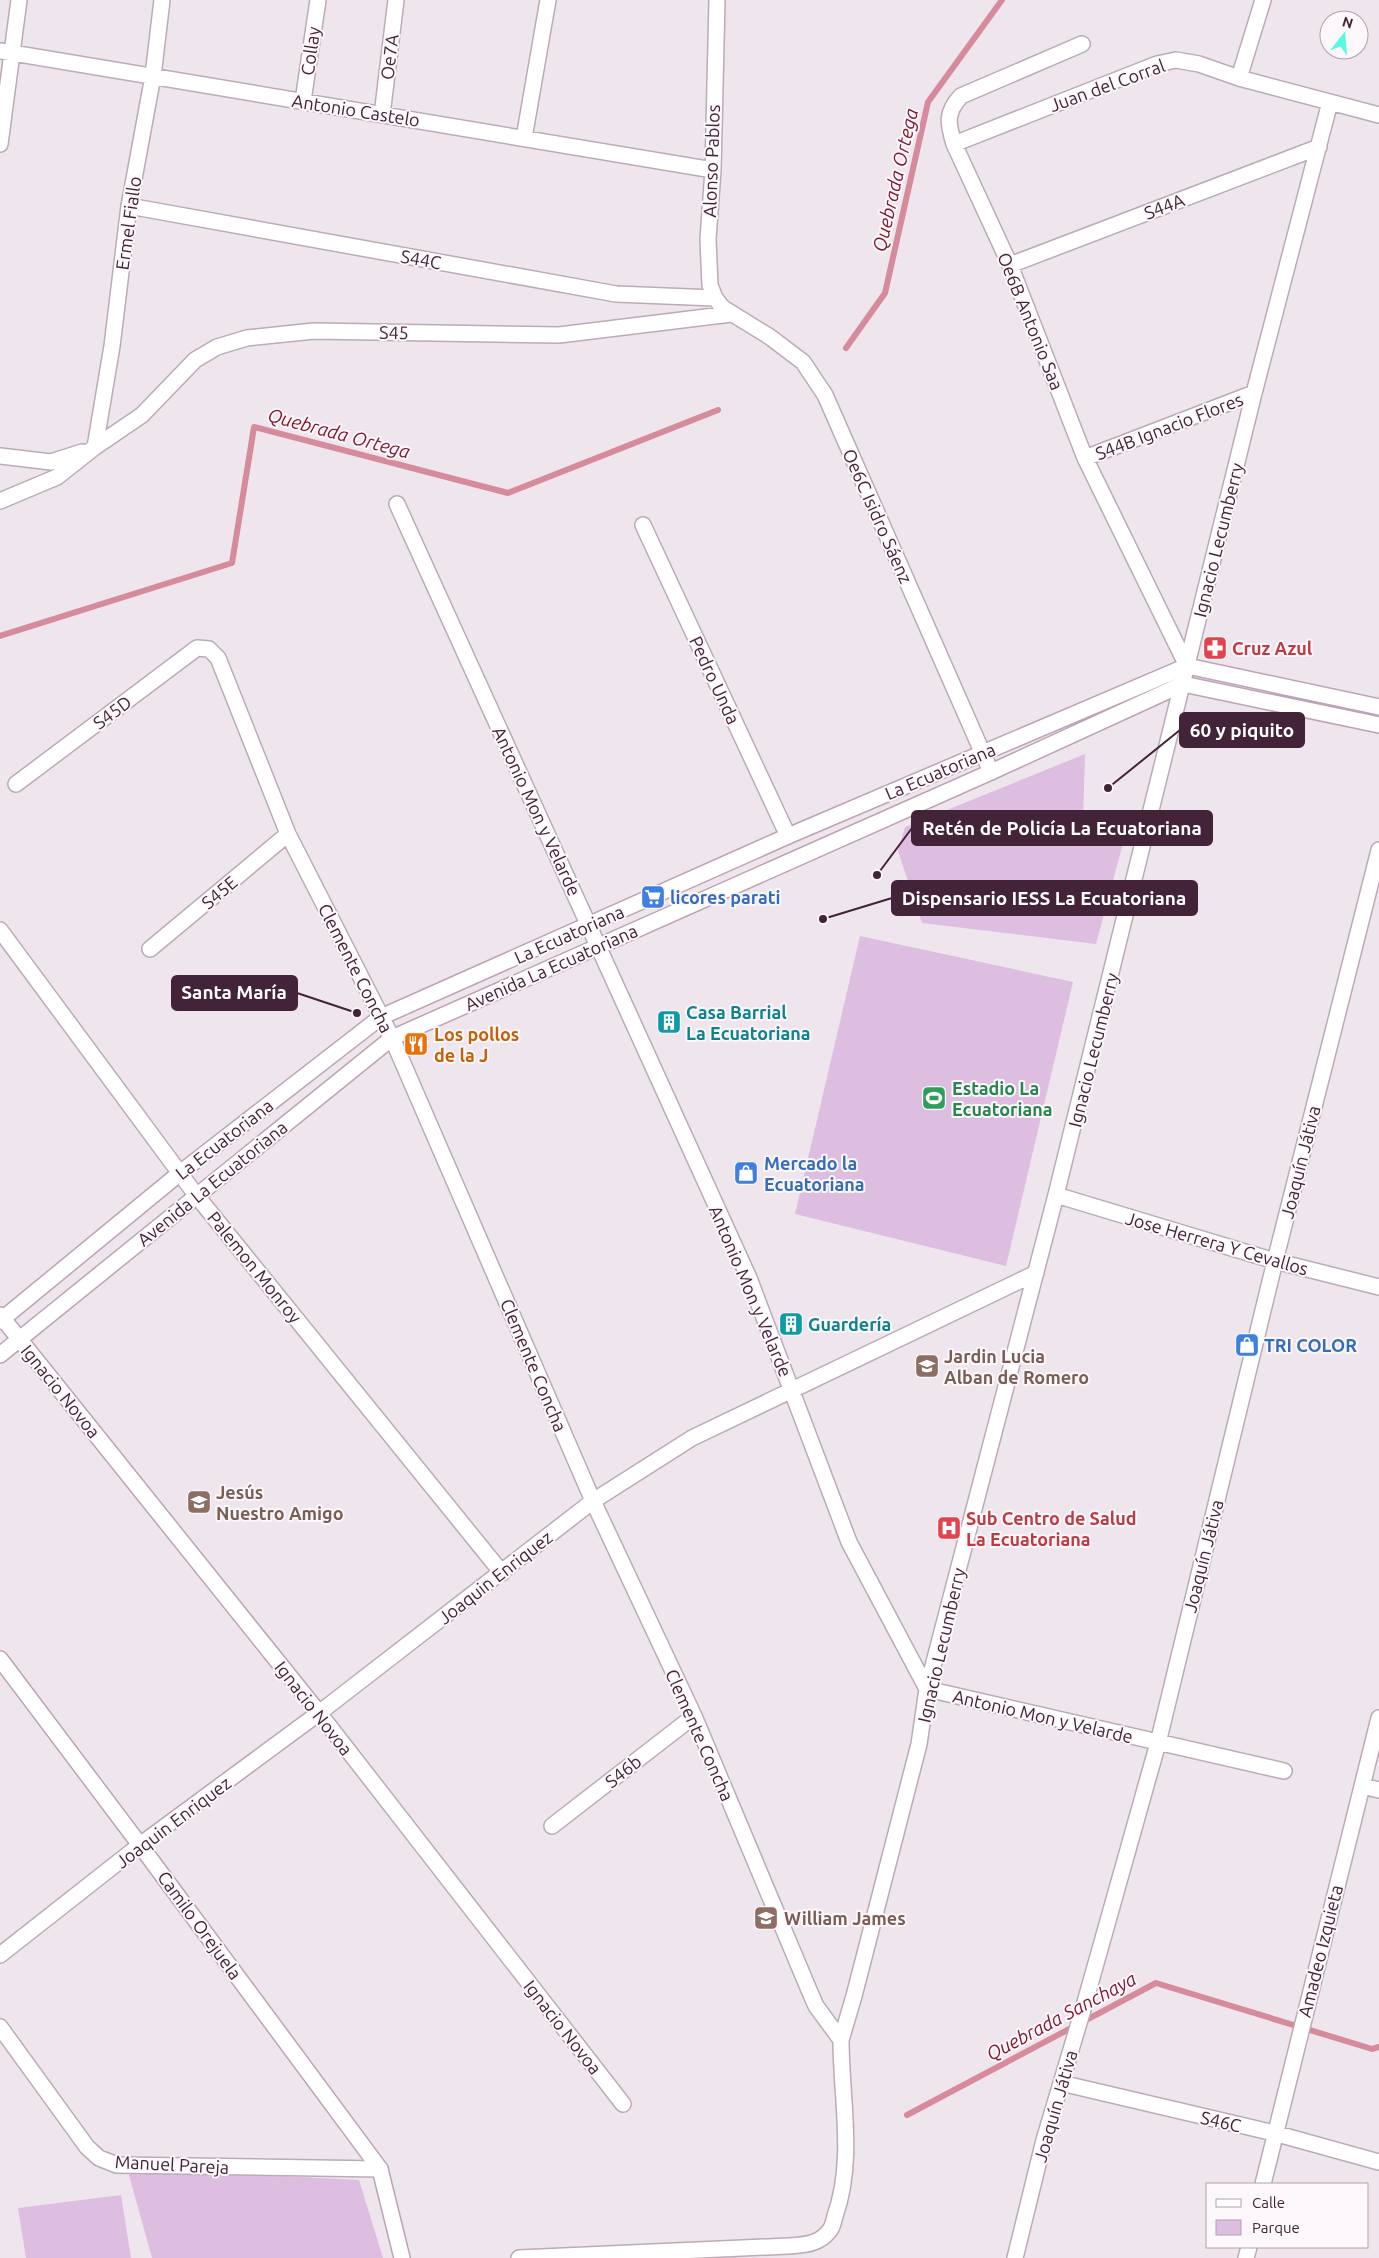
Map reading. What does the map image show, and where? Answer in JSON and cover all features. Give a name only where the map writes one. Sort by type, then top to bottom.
[{"type":"street","points":[[0,144],[6,52],[19,0]]},
{"type":"street","name":"Ermel Fiallo","points":[[95,447],[112,346],[129,206],[153,76],[162,0]]},
{"type":"street","name":"Collay","points":[[303,101],[318,0]]},
{"type":"street","name":"Oe7A","points":[[382,114],[396,0]]},
{"type":"street","points":[[524,138],[548,0]]},
{"type":"street","name":"Alonso Pablos","points":[[717,0],[708,238],[709,274],[716,298],[731,314]]},
{"type":"street","points":[[1239,78],[1263,0]]},
{"type":"street","name":"Oe6B Antonio Saa","points":[[1082,44],[960,96],[952,106],[949,128],[954,144],[1010,265],[1085,458],[1187,666]]},
{"type":"street","name":"Antonio Castelo","points":[[6,52],[712,170]]},
{"type":"street","name":"Juan del Corral","points":[[954,144],[1157,64],[1176,60],[1199,64],[1239,78],[1379,115]]},
{"type":"street","name":"Ignacio Lecumberry","points":[[841,2040],[919,1744],[927,1689],[1056,1195],[1184,684],[1254,393],[1330,102]]},
{"type":"street","name":"S44A","points":[[1010,265],[1319,148]]},
{"type":"street","name":"S44C","points":[[129,206],[616,294],[716,298]]},
{"type":"street","name":"S45","points":[[95,447],[142,415],[195,360],[217,346],[247,338],[314,331],[559,335],[731,314]]},
{"type":"street","name":"Oe6C Isidro Sáenz","points":[[731,314],[770,337],[803,362],[825,395],[991,772]]},
{"type":"street","name":"S44B Ignacio Flores","points":[[1085,458],[1254,393]]},
{"type":"street","points":[[0,456],[51,462],[73,457],[95,447]]},
{"type":"street","points":[[0,502],[57,477],[95,447]]},
{"type":"street","name":"Antonio Mon y Velarde","points":[[397,504],[749,1278],[849,1542],[927,1689],[1284,1771]]},
{"type":"street","name":"Pedro Unda","points":[[643,525],[788,836]]},
{"type":"street","name":"S45D","points":[[16,784],[197,648],[210,649]]},
{"type":"street","name":"Clemente Concha","points":[[210,649],[218,658],[288,834],[392,1038],[593,1501],[694,1716],[816,2006],[841,2040]]},
{"type":"street","points":[[1187,666],[1379,707]]},
{"type":"street","name":"La Ecuatoriana","points":[[1,1319],[180,1174],[381,1017],[788,836],[1187,666]]},
{"type":"street","points":[[1184,684],[1379,725]]},
{"type":"street","name":"Avenida La Ecuatoriana","points":[[19,1339],[392,1038],[991,772],[1184,684]]},
{"type":"street","name":"S45E","points":[[150,949],[288,834]]},
{"type":"street","name":"Joaquín Játiva","points":[[1015,2258],[1044,2140],[1158,1743],[1274,1261],[1379,850]]},
{"type":"street","name":"Palemon Monroy","points":[[0,930],[196,1195],[502,1573]]},
{"type":"street","name":"Jose Herrera Y Cevallos","points":[[1056,1195],[1274,1261],[1379,1287]]},
{"type":"street","name":"Joaquin Enriquez","points":[[0,1955],[140,1845],[319,1713],[593,1501],[692,1438],[1036,1273]]},
{"type":"street","name":"Ignacio Novoa","points":[[1,1319],[319,1713],[623,2104]]},
{"type":"street","points":[[0,1354],[19,1339]]},
{"type":"street","name":"Camilo Orejuela","points":[[0,1659],[380,2170]]},
{"type":"street","name":"S46b","points":[[552,1826],[694,1716]]},
{"type":"street","name":"Amadeo Izquieta","points":[[1263,2183],[1274,2133],[1379,1718]]},
{"type":"street","points":[[1362,1786],[1379,1790]]},
{"type":"street","name":"Manuel Pareja","points":[[0,2028],[87,2147],[99,2158],[116,2165],[380,2170]]},
{"type":"street","points":[[519,2258],[776,2246],[802,2252],[831,2229],[841,2199],[846,2129],[842,2094],[841,2040]]},
{"type":"street","name":"S46C","points":[[1061,2083],[1274,2133],[1379,2162]]},
{"type":"street","points":[[380,2170],[402,2258]]},
{"type":"green space","points":[[1085,754],[1083,821],[1129,821],[1096,944],[922,923],[898,851],[905,827]]},
{"type":"green space","name":"Estadio La Ecuatoriana","points":[[860,936],[1073,982],[1006,1266],[795,1214]]},
{"type":"green space","points":[[127,2168],[359,2180],[383,2258],[152,2258]]},
{"type":"green space","points":[[121,2195],[131,2258],[26,2258],[18,2208]]},
{"type":"waterway","name":"Quebrada Ortega","points":[[846,348],[885,293],[928,102],[1002,0]]},
{"type":"waterway","name":"Quebrada Ortega","points":[[0,636],[232,563],[254,427],[508,493],[718,410]]},
{"type":"waterway","name":"Quebrada Sanchaya","points":[[907,2115],[1156,1983],[1372,2049],[1379,2047]]},
{"type":"place","name":"Cruz Azul","points":[[1215,648]]},
{"type":"place","name":"60 y piquito","points":[[1108,788]]},
{"type":"place","name":"Retén de Policía La Ecuatoriana","points":[[877,875]]},
{"type":"place","name":"licores parati","points":[[653,897]]},
{"type":"place","name":"Dispensario IESS La Ecuatoriana","points":[[823,919]]},
{"type":"place","name":"Santa María","points":[[357,1013]]},
{"type":"place","name":"Casa Barrial La Ecuatoriana","points":[[669,1022]]},
{"type":"place","name":"Los pollos de la J","points":[[416,1044]]},
{"type":"place","name":"Estadio La Ecuatoriana","points":[[934,1098]]},
{"type":"place","name":"Mercado la Ecuatoriana","points":[[746,1173]]},
{"type":"place","name":"Guardería","points":[[791,1324]]},
{"type":"place","name":"TRI COLOR","points":[[1247,1345]]},
{"type":"place","name":"Jardin Lucia Alban de Romero","points":[[927,1366]]},
{"type":"place","name":"Jesús Nuestro Amigo","points":[[199,1502]]},
{"type":"place","name":"Sub Centro de Salud La Ecuatoriana","points":[[949,1528]]},
{"type":"place","name":"William James","points":[[766,1918]]}]
